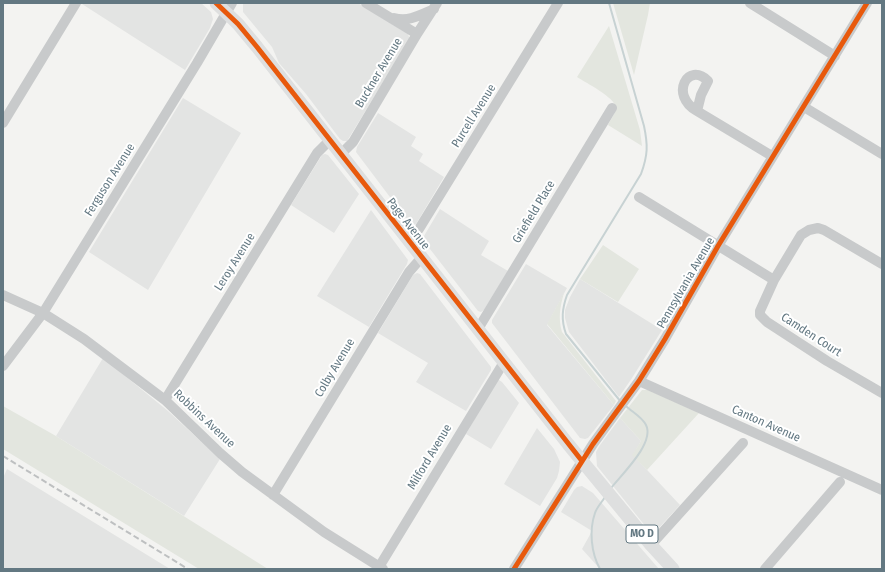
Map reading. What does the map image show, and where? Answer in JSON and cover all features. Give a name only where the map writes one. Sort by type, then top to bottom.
[{"type":"main road","name":"Page Avenue","points":[[216,3],[230,8],[257,46],[504,362],[608,493],[673,569]]},
{"type":"street","points":[[3,123],[76,3]]},
{"type":"street","points":[[366,3],[417,34]]},
{"type":"street","name":"Purcell Avenue","points":[[408,240],[420,229],[558,3]]},
{"type":"street","points":[[750,3],[835,56]]},
{"type":"street","name":"Pennsylvania Avenue","points":[[514,569],[582,460],[639,381],[772,156],[804,107],[867,3]]},
{"type":"street","points":[[386,15],[402,20],[416,17],[436,6]]},
{"type":"street","name":"Buckner Avenue","points":[[341,154],[353,142],[417,34],[436,6]]},
{"type":"street","name":"Ferguson Avenue","points":[[3,366],[43,313],[230,8]]},
{"type":"street","points":[[804,107],[882,154]]},
{"type":"street","name":"Griefield Place","points":[[478,329],[612,108]]},
{"type":"street","points":[[697,111],[772,156]]},
{"type":"street","name":"Leroy Avenue","points":[[165,400],[317,153],[330,140]]},
{"type":"street","points":[[639,197],[774,280],[801,235],[814,229],[824,230],[882,264]]},
{"type":"street","name":"Colby Avenue","points":[[273,495],[409,272],[422,257]]},
{"type":"street","name":"Camden Court","points":[[774,280],[760,311],[760,315],[767,322],[827,361],[882,393]]},
{"type":"street","name":"Robbins Avenue","points":[[3,294],[43,313],[84,339],[165,400],[242,472],[324,532],[381,568]]},
{"type":"street","name":"Milford Avenue","points":[[381,568],[504,362]]},
{"type":"street","name":"Canton Avenue","points":[[639,381],[882,490]]},
{"type":"street","points":[[651,545],[743,443]]},
{"type":"street","points":[[765,569],[840,482]]},
{"type":"shaded area","points":[[201,3],[211,12],[213,19],[210,28],[185,70],[82,4]]},
{"type":"shaded area","points":[[243,3],[358,3],[408,34],[409,40],[347,141],[340,139],[306,94],[279,63],[272,47],[243,12]]},
{"type":"shaded area","points":[[613,3],[650,3],[634,75]]},
{"type":"shaded area","points":[[609,26],[640,130],[642,146],[608,125],[616,110],[611,99],[577,77]]},
{"type":"shaded area","points":[[183,98],[241,133],[148,290],[89,252]]},
{"type":"shaded area","points":[[378,113],[416,137],[411,146],[423,154],[419,161],[444,177],[416,224],[413,226],[356,152],[357,147]]},
{"type":"shaded area","points":[[322,155],[328,155],[359,194],[334,233],[291,205]]},
{"type":"shaded area","points":[[440,209],[489,241],[481,255],[508,271],[484,310],[481,312],[478,311],[423,240]]},
{"type":"shaded area","points":[[371,210],[408,260],[369,327],[317,296]]},
{"type":"shaded area","points":[[603,245],[639,269],[618,302],[580,279]]},
{"type":"shaded area","points":[[526,264],[567,288],[547,325],[614,405],[588,438],[580,438],[492,323],[492,320]]},
{"type":"shaded area","points":[[417,273],[420,274],[491,367],[491,370],[466,411],[416,382],[428,363],[378,333],[413,275]]},
{"type":"shaded area","points":[[580,279],[662,330],[619,397],[569,332],[565,318],[565,310]]},
{"type":"shaded area","points":[[564,293],[560,312],[562,332],[616,401],[614,405],[547,324]]},
{"type":"shaded area","points":[[103,358],[168,411],[220,459],[184,516],[56,436]]},
{"type":"shaded area","points":[[497,380],[502,382],[519,403],[491,449],[466,434]]},
{"type":"shaded area","points":[[642,390],[648,390],[699,413],[647,470],[632,455],[641,441],[620,418]]},
{"type":"shaded area","points":[[3,406],[56,436],[268,569],[199,569],[3,449]]},
{"type":"shaded area","points":[[620,418],[641,441],[633,455],[680,505],[657,530],[654,531],[650,531],[646,527],[597,466],[596,452]]},
{"type":"shaded area","points":[[537,428],[554,449],[560,462],[557,478],[540,506],[504,484]]},
{"type":"shaded area","points":[[7,469],[170,569],[3,569],[3,478]]},
{"type":"shaded area","points":[[582,486],[593,493],[659,569],[600,569],[582,549],[592,531],[561,512],[574,490],[577,487]]},
{"type":"waterway","points":[[609,3],[644,126],[647,145],[646,155],[641,174],[567,295],[563,310],[563,319],[566,334],[621,402]]},
{"type":"waterway","points":[[611,488],[642,449],[648,432],[644,422],[626,406]]},
{"type":"waterway","points":[[600,569],[593,549],[592,527],[596,511],[605,497]]},
{"type":"railway","points":[[3,456],[188,569]]},
{"type":"cycle path","points":[[216,3],[238,24],[257,47],[582,461]]},
{"type":"cycle path","points":[[514,569],[593,444],[639,381],[665,339],[718,246],[867,3]]}]
